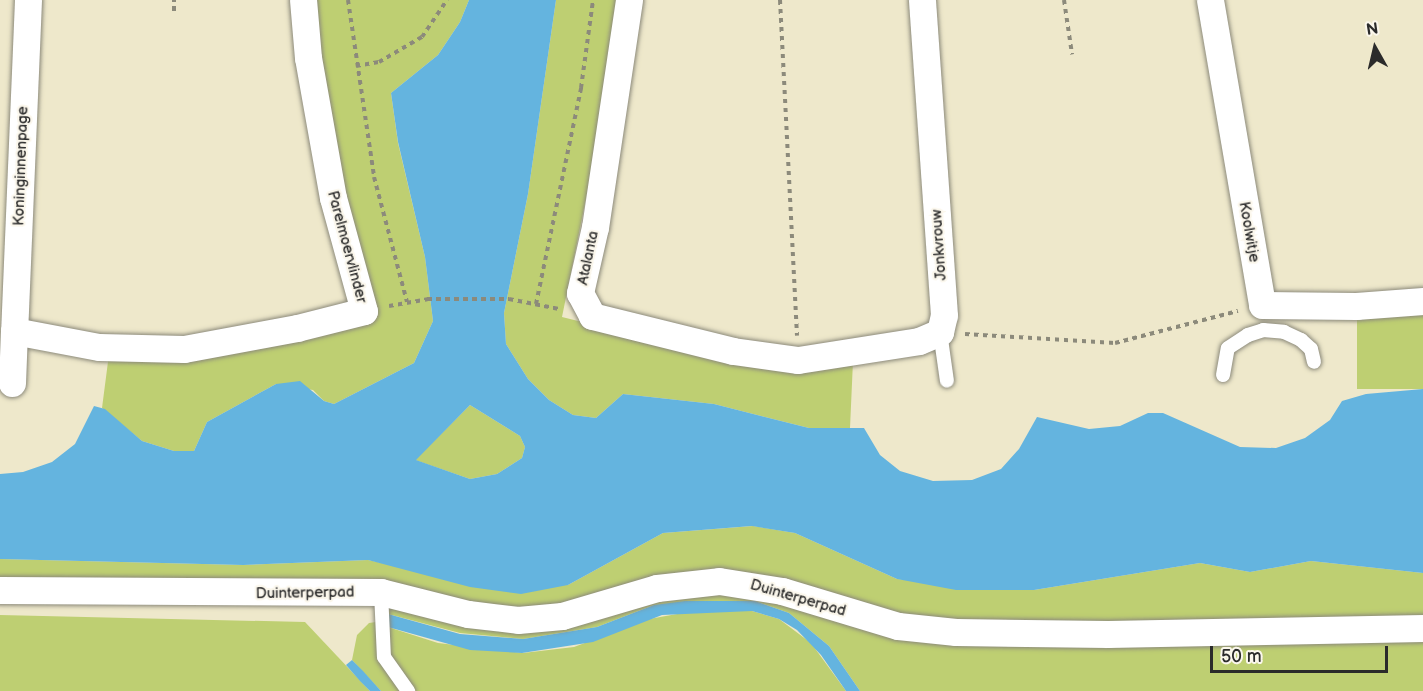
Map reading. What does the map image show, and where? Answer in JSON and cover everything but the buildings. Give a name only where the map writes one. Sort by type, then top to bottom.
[{"type":"street","name":"Koninginnenpage","points":[[12,383],[28,0]]},
{"type":"street","name":"Parelmoervlinder","points":[[14,331],[99,347],[184,349],[297,328],[364,311],[333,198],[308,58],[303,0]]},
{"type":"street","name":"Atalanta","points":[[592,316],[580,293],[595,227],[629,0]]},
{"type":"street","name":"Jonkvrouw","points":[[922,0],[944,315],[940,332]]},
{"type":"street","name":"Koolwitje","points":[[1210,0],[1262,318]]},
{"type":"street","points":[[1262,318],[1356,306],[1423,301]]},
{"type":"street","points":[[592,316],[734,351],[792,360],[908,343],[940,332]]},
{"type":"street","name":"Duinterperpad","points":[[0,590],[381,592],[468,614],[518,620],[562,615],[657,588],[719,581],[782,591],[898,626],[956,632],[1108,634],[1423,628]]},
{"type":"lane","points":[[1223,375],[1228,348],[1248,335],[1262,318],[1301,340],[1311,349],[1314,362]]},
{"type":"lane","points":[[940,332],[947,381]]},
{"type":"lane","points":[[381,592],[384,657],[408,691]]},
{"type":"path","points":[[174,0],[174,11]]},
{"type":"path","points":[[348,0],[374,177],[407,302]]},
{"type":"path","points":[[356,66],[386,58],[422,37],[447,0]]},
{"type":"path","points":[[536,303],[581,88],[593,0]]},
{"type":"path","points":[[780,0],[792,360]]},
{"type":"path","points":[[1064,0],[1072,54]]},
{"type":"path","points":[[364,311],[427,299],[509,299],[592,316]]},
{"type":"path","points":[[940,332],[1115,343],[1262,318]]},
{"type":"green space","points":[[305,0],[469,0],[460,22],[438,55],[391,93],[398,143],[425,257],[433,321],[414,363],[334,404],[324,401],[313,390],[276,384],[207,422],[194,451],[174,451],[142,441],[102,408],[109,354],[361,303]]},
{"type":"green space","points":[[556,0],[626,0],[562,317],[727,358],[853,361],[850,428],[809,428],[714,404],[623,394],[596,418],[573,415],[549,400],[528,379],[506,344],[504,313],[528,194]]},
{"type":"green space","points":[[1357,309],[1423,309],[1423,389],[1357,389]]},
{"type":"green space","points":[[470,405],[520,436],[525,447],[522,458],[497,474],[470,479],[415,460]]},
{"type":"green space","points":[[753,526],[795,533],[897,579],[1034,590],[1200,563],[1250,572],[1311,561],[1423,573],[1423,623],[956,626],[783,586],[582,605],[469,608],[0,584],[0,559],[243,565],[368,560],[410,569],[568,585],[663,533]]},
{"type":"green space","points":[[719,587],[865,625],[1423,634],[1423,691],[860,691],[829,646],[789,613],[755,601],[654,605],[597,627],[523,639],[460,633],[388,614],[389,603],[467,619]]},
{"type":"green space","points":[[694,611],[752,611],[779,619],[811,643],[846,691],[415,691],[390,655],[388,627],[438,643],[523,653],[574,647],[649,619]]},
{"type":"green space","points":[[0,615],[305,622],[370,691],[0,691]]},
{"type":"green space","points":[[376,622],[379,659],[402,691],[381,691],[352,660],[357,635],[369,623]]},
{"type":"water","points":[[469,0],[556,0],[528,194],[504,313],[506,344],[528,379],[549,400],[573,415],[596,418],[623,394],[714,404],[809,428],[864,428],[880,455],[900,471],[933,481],[972,480],[1001,469],[1019,449],[1037,417],[1089,429],[1120,426],[1148,413],[1163,413],[1240,447],[1276,448],[1305,438],[1330,420],[1342,401],[1366,394],[1423,389],[1423,573],[1311,561],[1250,572],[1200,563],[1034,590],[956,590],[897,579],[795,533],[752,526],[663,533],[568,585],[521,594],[470,587],[368,560],[243,565],[0,559],[0,474],[23,472],[52,462],[75,444],[94,406],[105,409],[142,441],[174,451],[194,451],[207,422],[276,384],[300,381],[324,401],[334,404],[414,363],[433,321],[425,257],[398,142],[391,93],[438,55],[460,22]],"holes":[[[470,405],[520,436],[525,447],[522,458],[497,474],[470,479],[416,460]]]},
{"type":"water","points":[[685,601],[755,601],[789,613],[829,646],[860,691],[846,691],[821,655],[797,630],[779,619],[752,611],[662,615],[593,642],[522,653],[470,650],[388,627],[388,614],[460,634],[523,639],[597,627],[654,605]]},
{"type":"water","points":[[352,660],[381,691],[370,691],[360,681],[346,665]]}]
